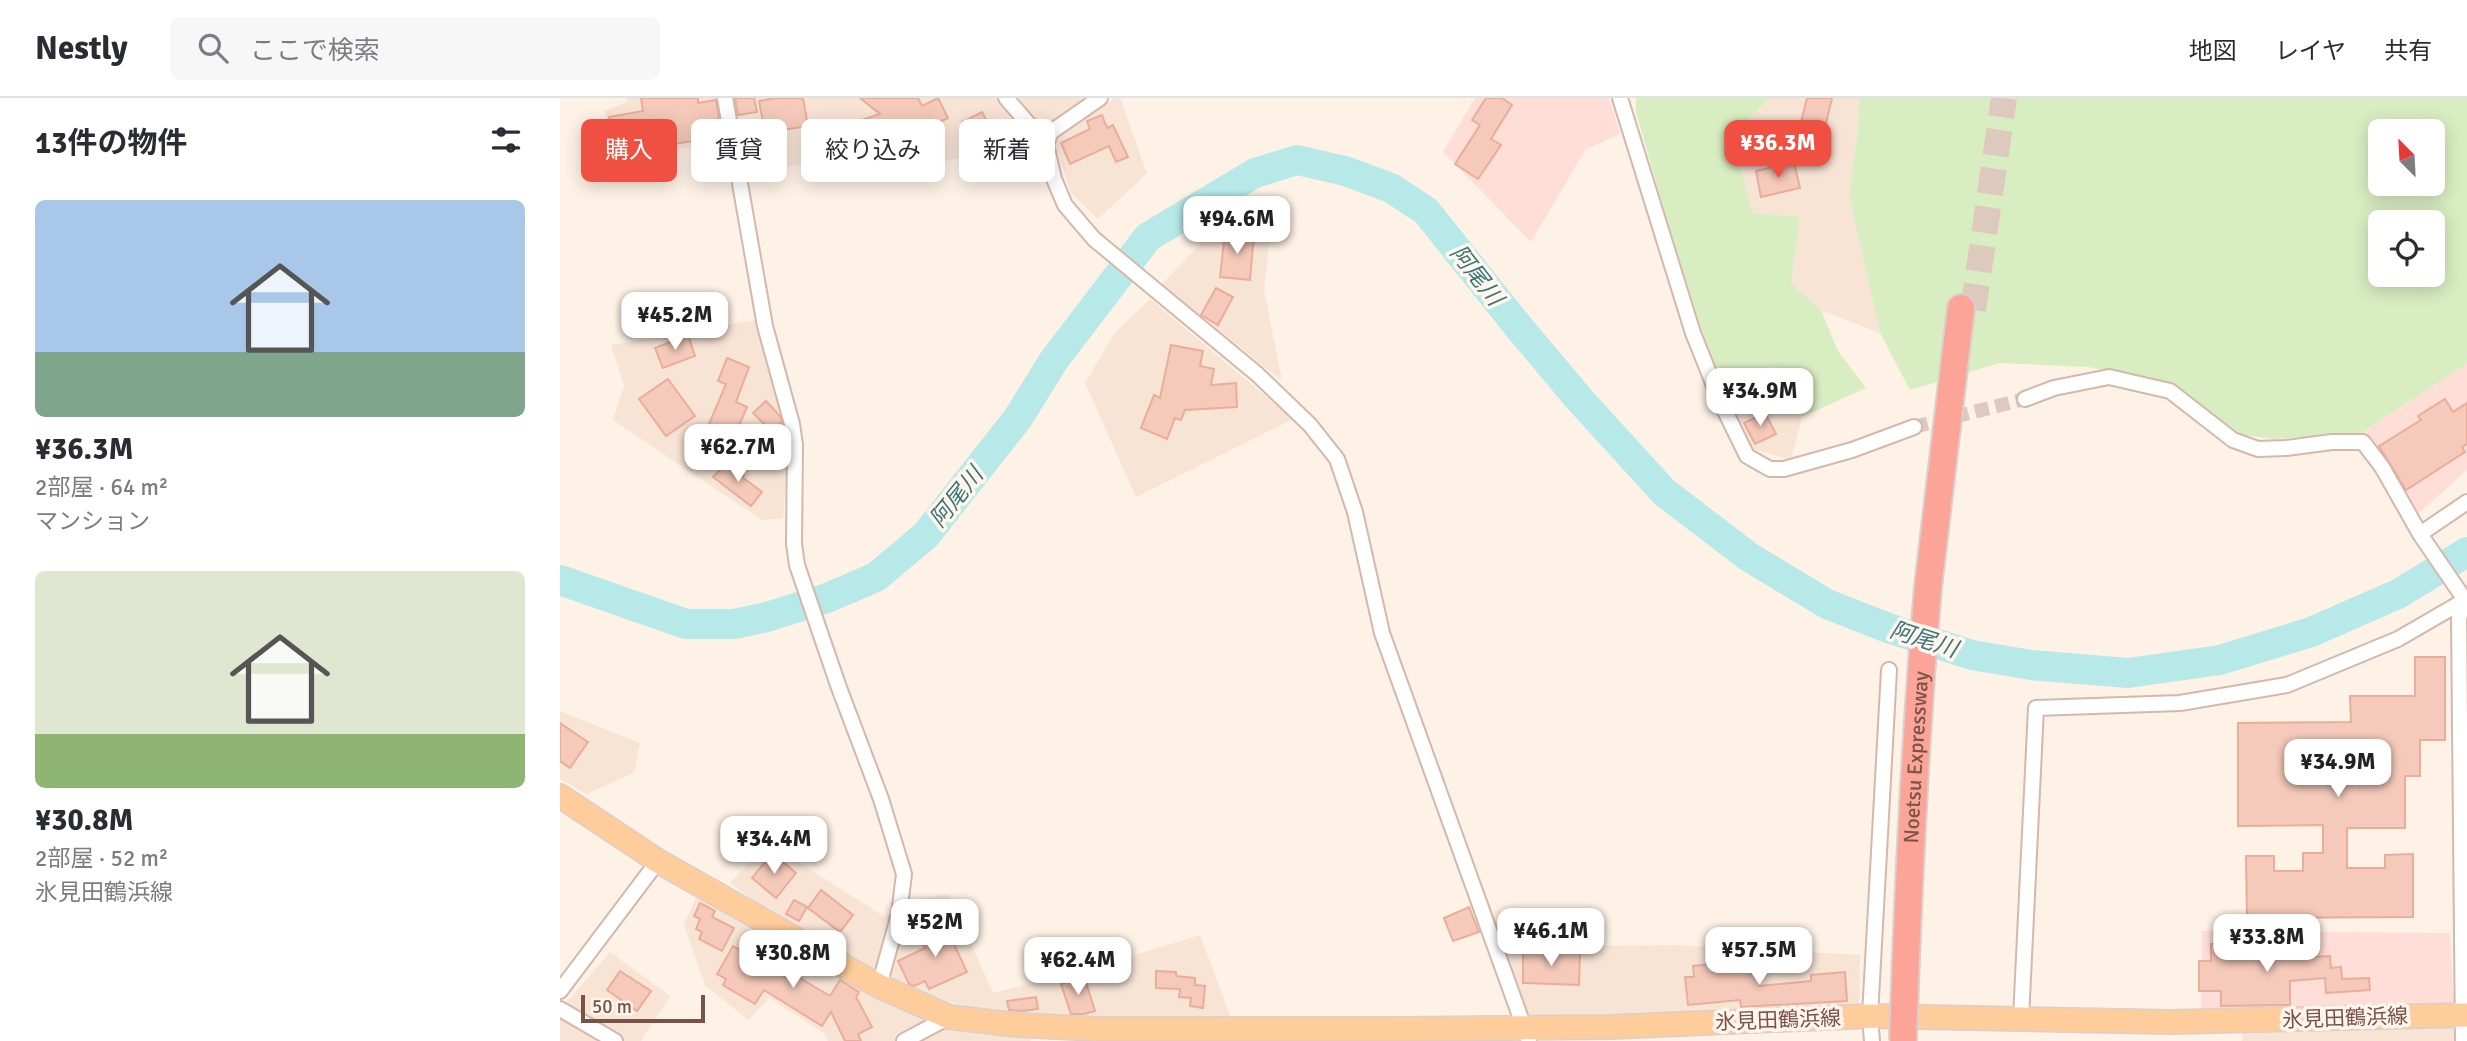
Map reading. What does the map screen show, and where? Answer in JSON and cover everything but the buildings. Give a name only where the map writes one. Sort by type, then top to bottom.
[{"type":"highway","name":"Noetsu Expressway","points":[[1903,1041],[1918,700],[1948,500],[1967,309]]},
{"type":"highway","name":"Noetsu Expressway","points":[[1914,1041],[1933,587]]},
{"type":"main road","name":"氷見田鶴浜線","points":[[560,796],[658,861],[880,986],[949,1017],[1039,1033],[1097,1029],[1526,1034],[1611,1027],[1870,1016],[2170,1022],[2465,1014]]},
{"type":"street","points":[[725,98],[765,326],[792,424],[795,445],[794,544],[797,565],[881,799],[904,874],[900,914],[880,986]]},
{"type":"street","points":[[1006,98],[1024,119]]},
{"type":"street","points":[[1055,129],[1100,98]]},
{"type":"street","points":[[1620,98],[1693,333],[1721,403],[1748,456],[1770,469],[1784,469],[1852,450],[1914,427]]},
{"type":"street","points":[[1055,181],[1065,205],[1094,239],[1257,374],[1310,425],[1337,459],[1355,512],[1382,633],[1526,1034]]},
{"type":"street","points":[[2025,399],[2054,388],[2109,377],[2170,391],[2234,440],[2259,449],[2363,442],[2382,467],[2420,534],[2466,600]]},
{"type":"street","points":[[2420,534],[2467,502]]},
{"type":"street","points":[[2463,1041],[2465,1014],[2459,618],[2466,600]]},
{"type":"street","points":[[2021,1019],[2036,708],[2179,703],[2287,685],[2398,639],[2466,600]]},
{"type":"street","points":[[1872,1041],[1870,1016],[1889,670]]},
{"type":"street","points":[[560,991],[658,861]]},
{"type":"street","points":[[560,1009],[615,1041]]},
{"type":"street","points":[[904,1041],[949,1017]]},
{"type":"shaded area","points":[[627,98],[718,98],[722,119],[691,119],[691,147],[677,149],[677,119],[606,119],[605,111],[627,102]]},
{"type":"shaded area","points":[[732,98],[996,98],[1011,119],[959,119],[959,158],[945,161],[945,119],[801,119],[801,165],[787,166],[787,119],[736,119]]},
{"type":"shaded area","points":[[1012,98],[1093,98],[1055,121],[1032,119]]},
{"type":"shaded area","points":[[1115,98],[1120,98],[1147,173],[1098,219],[1071,193],[1055,138]]},
{"type":"shaded area","points":[[1475,98],[1609,98],[1620,134],[1585,150],[1531,242],[1443,152]]},
{"type":"shaded area","points":[[1770,98],[1859,98],[1858,129],[1849,195],[1880,333],[1821,310],[1791,283],[1800,217],[1753,213],[1731,136]]},
{"type":"shaded area","points":[[1273,206],[1264,290],[1282,381],[1162,284],[1204,240]]},
{"type":"shaded area","points":[[1150,299],[1293,419],[1136,497],[1085,383],[1115,333]]},
{"type":"shaded area","points":[[755,320],[789,446],[783,518],[762,520],[613,420],[624,386],[611,345]]},
{"type":"shaded area","points":[[2467,364],[2467,470],[2419,513],[2361,433]]},
{"type":"shaded area","points":[[1776,365],[1802,417],[1791,460],[1751,448],[1728,401],[1728,378]]},
{"type":"shaded area","points":[[560,711],[640,743],[634,773],[586,794],[560,779]]},
{"type":"shaded area","points":[[768,843],[885,917],[915,900],[949,894],[993,993],[1090,969],[1200,935],[1231,1018],[999,1015],[927,996],[853,963],[764,908],[730,883]]},
{"type":"shaded area","points":[[696,897],[807,963],[915,1012],[1030,1033],[1031,1041],[828,1041],[825,1034],[770,998],[748,1020],[705,985],[684,925]]},
{"type":"shaded area","points":[[2202,931],[2450,933],[2454,1008],[2201,1011]]},
{"type":"shaded area","points":[[1673,945],[1860,955],[1859,1009],[1529,1020],[1505,947]]},
{"type":"shaded area","points":[[610,952],[670,996],[641,1041],[560,1041],[560,1010]]},
{"type":"shaded area","points":[[2467,1025],[2467,1041],[2242,1041],[2243,1033]]},
{"type":"green space","points":[[1636,98],[1770,98],[1731,136],[1753,213],[1800,217],[1791,283],[1821,310],[1838,351],[1866,388],[1802,417],[1776,366],[1728,378],[1712,362],[1666,217],[1636,112]]},
{"type":"green space","points":[[1859,98],[2467,98],[2467,364],[2361,433],[2275,439],[2242,435],[2171,383],[2088,367],[1999,363],[1910,390],[1880,333],[1849,195],[1858,129]]},
{"type":"waterway","name":"阿尾川","points":[[560,580],[686,624],[734,624],[767,617],[827,598],[876,577],[926,535],[1018,418],[1054,360],[1148,237],[1255,173],[1297,160],[1345,171],[1391,188],[1426,211],[1580,400],[1664,492],[1749,557],[1827,604],[1888,628],[1972,655],[2031,665],[2128,673],[2220,660],[2311,632],[2398,594],[2467,552]]},
{"type":"tunnel","points":[[1973,310],[2004,98]]},
{"type":"tunnel","points":[[1914,427],[2025,399]]}]
